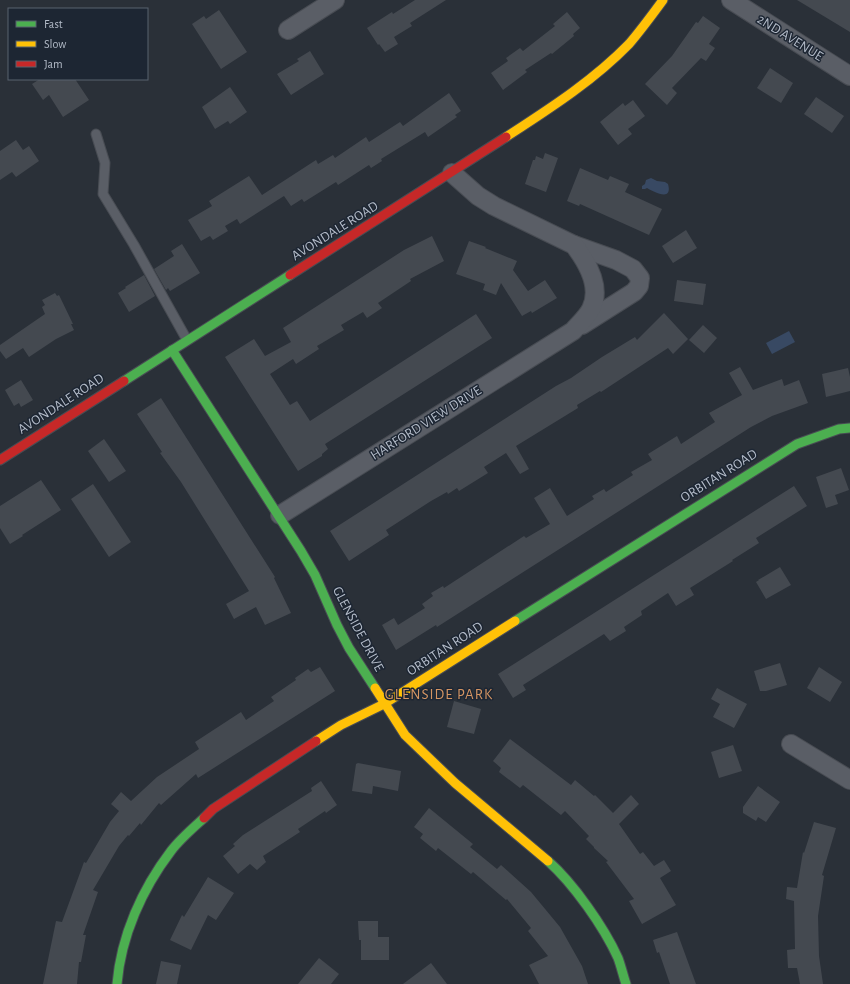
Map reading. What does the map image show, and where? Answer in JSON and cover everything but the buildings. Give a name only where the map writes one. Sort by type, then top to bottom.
[{"type":"street","points":[[288,30],[335,0]]},
{"type":"street","name":"AVONDALE ROAD","points":[[0,460],[566,99],[618,56],[638,34],[663,0]]},
{"type":"street","name":"2ND AVENUE","points":[[731,0],[850,76]]},
{"type":"street","name":"HARFORD VIEW DRIVE","points":[[280,515],[573,331],[634,292],[639,286],[640,278],[633,269],[616,260],[574,245],[500,209],[478,196],[452,173]]},
{"type":"street","name":"HARFORD VIEW DRIVE","points":[[573,331],[591,308],[594,298],[594,285],[589,267],[583,256],[574,245]]},
{"type":"street","name":"GLENSIDE DRIVE","points":[[172,350],[280,515],[315,575],[349,648],[405,735],[455,783],[545,858],[575,890],[590,910],[618,958],[626,984]]},
{"type":"street","name":"ORBITAN ROAD","points":[[117,984],[118,971],[125,944],[148,883],[172,850],[192,828],[213,809],[335,730],[384,704],[797,444],[839,429],[850,428]]},
{"type":"street","points":[[791,744],[850,780]]},
{"type":"lane","points":[[96,134],[105,163],[103,194],[134,245],[187,340]]},
{"type":"water","points":[[651,178],[668,184],[668,193],[662,194],[647,188],[642,189],[642,186],[645,184],[646,180]]},
{"type":"water","points":[[789,331],[795,342],[772,354],[766,343]]},
{"type":"traffic: fast","points":[[124,381],[290,275]]},
{"type":"traffic: fast","points":[[172,350],[301,551],[315,575],[349,648],[375,688]]},
{"type":"traffic: fast","points":[[515,621],[797,444],[839,429],[850,428]]},
{"type":"traffic: fast","points":[[117,984],[123,948],[128,931],[142,897],[171,851],[182,838],[204,818]]},
{"type":"traffic: fast","points":[[548,861],[568,881],[605,933],[618,958],[626,984]]},
{"type":"traffic: slow","points":[[506,137],[570,94],[601,70],[629,44],[663,0]]},
{"type":"traffic: slow","points":[[316,741],[341,725],[384,704],[515,621]]},
{"type":"traffic: slow","points":[[375,688],[405,735],[455,783],[548,861]]},
{"type":"traffic: jam","points":[[290,275],[506,137]]},
{"type":"traffic: jam","points":[[0,460],[124,381]]},
{"type":"traffic: jam","points":[[204,818],[213,809],[316,741]]},
{"type":"district","name":"GLENSIDE PARK","points":[[439,694]]}]
